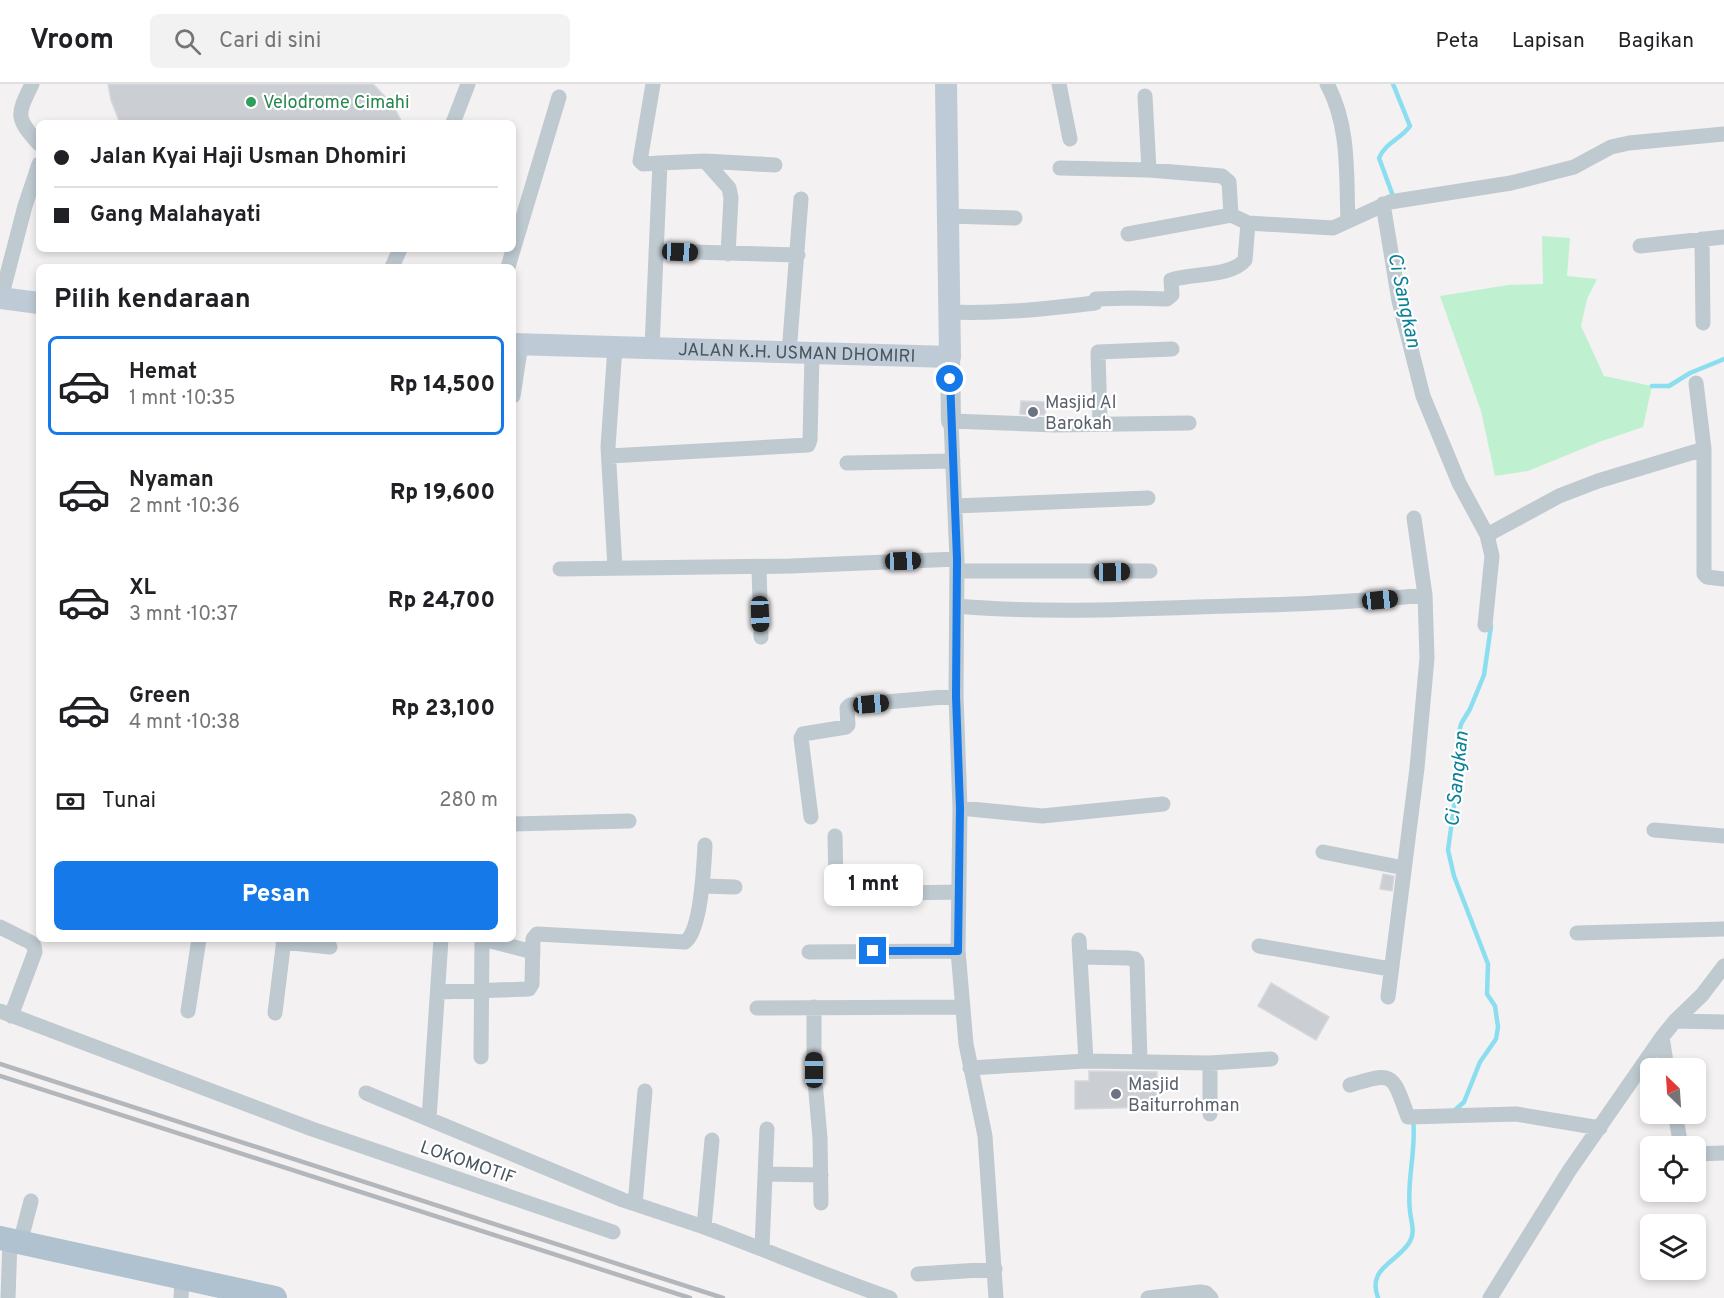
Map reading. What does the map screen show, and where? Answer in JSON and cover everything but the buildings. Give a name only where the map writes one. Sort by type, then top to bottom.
[{"type":"main road","points":[[946,84],[950,357]]},
{"type":"main road","points":[[1,298],[36,303]]},
{"type":"main road","name":"JALAN K.H. USMAN DHOMIRI","points":[[517,344],[950,357]]},
{"type":"main road","points":[[10,1240],[181,1288],[275,1298]]},
{"type":"street","points":[[32,84],[20,109],[20,115],[25,128],[36,141]]},
{"type":"street","points":[[454,120],[468,84]]},
{"type":"street","points":[[653,84],[640,160],[643,164],[705,162],[775,165]]},
{"type":"street","points":[[1059,84],[1070,139]]},
{"type":"street","points":[[1327,84],[1338,106],[1346,146],[1348,221]]},
{"type":"street","points":[[1145,96],[1149,170]]},
{"type":"street","points":[[516,240],[559,97]]},
{"type":"street","points":[[1128,234],[1231,215],[1248,223],[1333,228],[1391,203],[1511,183],[1574,167],[1611,147],[1629,143],[1724,134]]},
{"type":"street","points":[[705,162],[729,188],[731,198],[728,254]]},
{"type":"street","points":[[652,348],[660,163]]},
{"type":"street","points":[[1060,168],[1149,170],[1225,177],[1229,182],[1231,215]]},
{"type":"street","points":[[1,298],[36,173]]},
{"type":"street","points":[[789,353],[801,199]]},
{"type":"street","points":[[1391,203],[1399,301],[1423,396],[1445,452],[1490,533],[1492,556],[1485,626]]},
{"type":"street","points":[[947,216],[1015,218]]},
{"type":"street","points":[[949,312],[1013,312],[1095,303],[1096,299],[1110,298],[1167,300],[1172,296],[1171,280],[1174,278],[1236,267],[1245,260],[1248,223]]},
{"type":"street","points":[[1640,246],[1724,237]]},
{"type":"street","points":[[1702,239],[1703,323]]},
{"type":"street","points":[[656,251],[798,255]]},
{"type":"street","points":[[615,347],[609,456],[615,568]]},
{"type":"street","points":[[1100,423],[1098,352],[1172,349]]},
{"type":"street","points":[[609,456],[808,445],[812,354]]},
{"type":"street","points":[[950,357],[957,565],[956,696],[960,808],[958,951],[970,1068],[985,1136],[996,1298]]},
{"type":"street","points":[[1696,382],[1704,449],[1704,574],[1707,577],[1724,579]]},
{"type":"street","points":[[951,421],[1055,425],[1190,423]]},
{"type":"street","points":[[1490,533],[1559,496],[1598,481],[1704,449]]},
{"type":"street","points":[[847,463],[953,461]]},
{"type":"street","points":[[955,506],[1148,498]]},
{"type":"street","points":[[1388,997],[1417,768],[1427,658],[1425,595],[1414,518]]},
{"type":"street","points":[[560,569],[957,565],[1150,571]]},
{"type":"street","points":[[759,567],[761,638]]},
{"type":"street","points":[[957,606],[1015,611],[1111,610],[1348,602],[1425,595]]},
{"type":"street","points":[[811,818],[801,738],[803,734],[846,727],[848,725],[847,708],[850,705],[956,696]]},
{"type":"street","points":[[960,808],[1042,816],[1162,804]]},
{"type":"street","points":[[516,824],[629,821]]},
{"type":"street","points":[[1654,830],[1724,836]]},
{"type":"street","points":[[835,836],[836,884],[837,890],[842,894],[959,892]]},
{"type":"street","points":[[438,992],[531,988],[533,939],[537,933],[685,942],[693,935],[703,886],[705,845]]},
{"type":"street","points":[[1323,852],[1404,868]]},
{"type":"street","points":[[703,886],[735,887]]},
{"type":"street","points":[[0,927],[30,942],[35,952],[5,1013]]},
{"type":"street","points":[[1577,933],[1724,929]]},
{"type":"street","points":[[1079,940],[1086,1061]]},
{"type":"street","points":[[188,1011],[199,942]]},
{"type":"street","points":[[275,1013],[283,942]]},
{"type":"street","points":[[291,942],[330,947]]},
{"type":"street","points":[[429,1119],[441,942]]},
{"type":"street","points":[[481,1057],[483,942]]},
{"type":"street","points":[[495,942],[533,952]]},
{"type":"street","points":[[1259,946],[1390,969]]},
{"type":"street","points":[[809,952],[958,951]]},
{"type":"street","points":[[1081,957],[1128,958],[1135,959],[1137,962],[1140,1062]]},
{"type":"street","points":[[1490,1298],[1569,1172],[1662,1037],[1702,995],[1724,966]]},
{"type":"street","points":[[814,1007],[814,1070],[820,1138],[821,1203]]},
{"type":"street","points":[[757,1008],[963,1007]]},
{"type":"street","name":"LOKOMOTIF","points":[[5,1013],[312,1129],[612,1232]]},
{"type":"street","points":[[1675,1021],[1724,1022]]},
{"type":"street","points":[[1662,1037],[1665,1058]]},
{"type":"street","points":[[970,1068],[1086,1061],[1210,1063],[1271,1059]]},
{"type":"street","points":[[1210,1063],[1210,1114]]},
{"type":"street","points":[[1350,1085],[1378,1077],[1388,1078],[1397,1086],[1415,1117],[1515,1114],[1600,1128]]},
{"type":"street","points":[[629,1202],[645,1091]]},
{"type":"street","points":[[366,1093],[629,1202],[762,1248],[890,1298]]},
{"type":"street","points":[[762,1248],[767,1174],[767,1129]]},
{"type":"street","points":[[704,1227],[712,1140]]},
{"type":"street","points":[[1706,1154],[1724,1154]]},
{"type":"street","points":[[767,1174],[821,1175]]},
{"type":"street","points":[[8,1298],[10,1240],[31,1201]]},
{"type":"street","points":[[918,1274],[995,1269]]},
{"type":"street","points":[[1148,1298],[1200,1292],[1212,1298]]},
{"type":"green space","points":[[1542,236],[1570,238],[1567,276],[1597,279],[1587,299],[1581,326],[1604,376],[1652,386],[1643,427],[1528,471],[1495,476],[1481,411],[1440,296],[1508,285],[1543,284]]},
{"type":"waterway","name":"Ci Sangkan","points":[[1392,200],[1393,196],[1379,158],[1385,148],[1410,126],[1393,84]]},
{"type":"waterway","points":[[1652,386],[1669,386],[1690,373],[1724,359]]},
{"type":"waterway","name":"Ci Sangkan","points":[[1455,1110],[1464,1102],[1480,1062],[1496,1039],[1498,1027],[1495,1006],[1487,994],[1488,964],[1454,876],[1448,850],[1460,763],[1458,737],[1461,724],[1484,675],[1491,626]]},
{"type":"waterway","name":"Ci Sangkan","points":[[1378,1298],[1376,1280],[1379,1273],[1403,1250],[1412,1235],[1409,1188],[1414,1142],[1413,1119]]},
{"type":"railway","points":[[0,1064],[723,1298]]},
{"type":"railway","points":[[0,1076],[690,1298]]},
{"type":"place","name":"Velodrome Cimahi","points":[[251,102]]},
{"type":"place","name":"Masjid Al Barokah","points":[[1033,412]]},
{"type":"place","name":"Masjid Baiturrohman","points":[[1116,1094]]},
{"type":"route","points":[[873,951],[958,951],[960,808],[956,696],[957,559],[950,379]]}]
